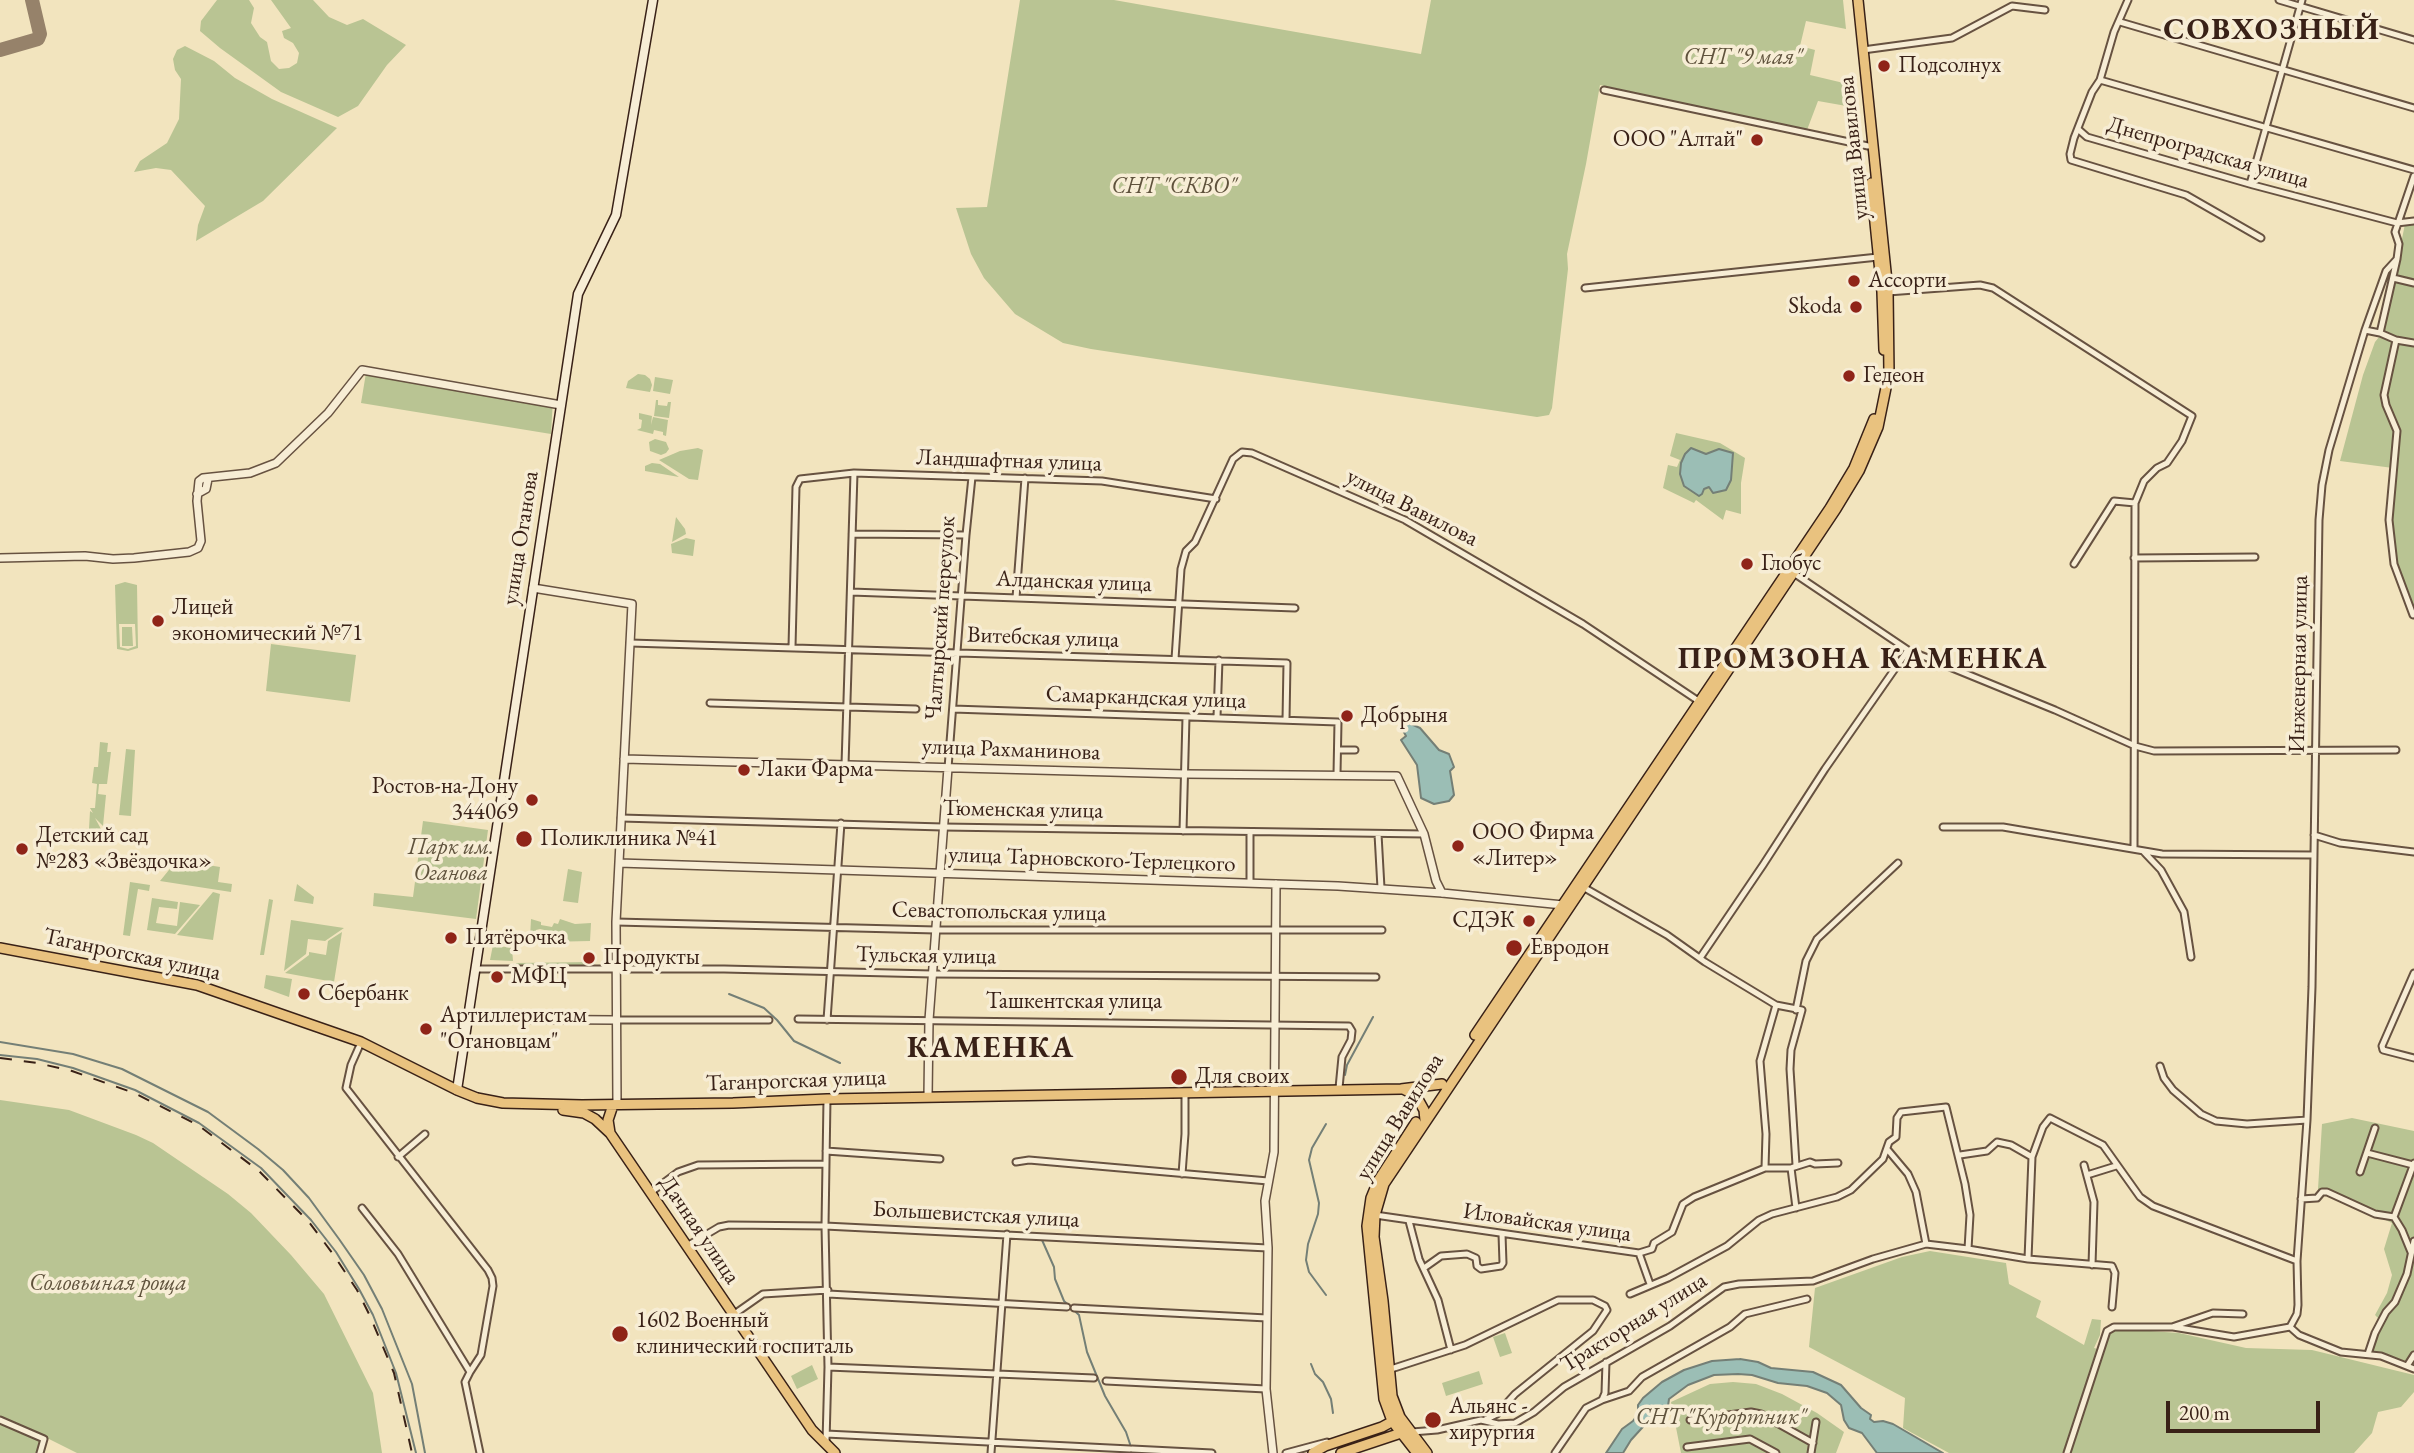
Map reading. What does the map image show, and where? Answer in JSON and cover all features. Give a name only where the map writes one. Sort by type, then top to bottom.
[{"type":"main road","name":"улица Оганова","points":[[456,1093],[578,294],[616,215],[653,0]]},
{"type":"main road","name":"улица Вавилова","points":[[1852,0],[1878,257],[1885,292]]},
{"type":"main road","name":"улица Вавилова","points":[[1581,885],[1700,702],[1854,480],[1878,427],[1889,373],[1885,292],[1858,0]]},
{"type":"main road","name":"улица Вавилова","points":[[1417,1453],[1384,1399],[1368,1250],[1368,1213],[1374,1190],[1385,1168],[1581,885],[1790,571]]},
{"type":"main road","name":"улица Вавилова","points":[[1396,1419],[1375,1249],[1375,1215],[1384,1184],[1442,1084],[1566,907]]},
{"type":"main road","name":"Таганрогская улица","points":[[0,948],[196,990],[360,1044],[475,1104],[495,1108],[569,1111]]},
{"type":"main road","name":"Таганрогская улица","points":[[0,953],[117,971]]},
{"type":"main road","name":"Таганрогская улица","points":[[456,1093],[503,1104],[615,1105],[1339,1088],[1401,1089],[1442,1084]]},
{"type":"main road","points":[[1401,1089],[1413,1094],[1424,1115]]},
{"type":"main road","points":[[610,1133],[608,1120],[615,1105]]},
{"type":"main road","name":"Дачная улица","points":[[569,1111],[584,1113],[596,1119],[610,1133],[812,1430],[830,1450]]},
{"type":"main road","points":[[1313,1453],[1396,1419]]},
{"type":"main road","name":"улица Вавилова","points":[[1404,1432],[1427,1453]]},
{"type":"main road","points":[[1342,1453],[1404,1432]]},
{"type":"main road","points":[[1342,1453],[1361,1434]]},
{"type":"street","points":[[2079,130],[2092,92],[2100,80],[2114,32],[2129,0]]},
{"type":"street","points":[[2279,0],[2301,3],[2414,40]]},
{"type":"street","points":[[2250,184],[2301,3]]},
{"type":"street","points":[[1863,50],[1952,38],[2012,6],[2045,10]]},
{"type":"street","points":[[2120,22],[2414,108]]},
{"type":"street","points":[[2100,80],[2414,170]]},
{"type":"street","points":[[1604,90],[1868,146]]},
{"type":"street","name":"Днепроградская улица","points":[[2261,238],[2186,195],[2071,160],[2070,154],[2079,130],[2087,137],[2398,223]]},
{"type":"street","name":"Инженерная улица","points":[[2290,1327],[2297,1314],[2297,1261],[2307,1119],[2319,520],[2322,485],[2329,450],[2365,330],[2386,271],[2397,259],[2399,244],[2395,232],[2414,176]]},
{"type":"street","points":[[2398,223],[2414,221]]},
{"type":"street","points":[[1585,288],[1878,257]]},
{"type":"street","points":[[2380,333],[2397,259]]},
{"type":"street","points":[[2393,278],[2414,283]]},
{"type":"street","points":[[1885,292],[1980,285],[1993,288],[2192,416],[2182,441],[2167,463],[2157,468],[2144,481],[2135,503],[2134,849]]},
{"type":"street","points":[[2365,330],[2414,343]]},
{"type":"street","points":[[2396,340],[2384,395],[2397,431],[2389,520],[2394,565],[2413,615]]},
{"type":"street","points":[[0,558],[85,556],[113,559],[189,552],[198,548],[201,541],[197,494],[206,489],[208,479],[250,473],[276,463],[328,413],[362,370],[561,404]]},
{"type":"street","name":"улица Вавилова","points":[[1175,659],[1181,569],[1186,551],[1195,542],[1233,459],[1242,452],[1252,453],[1405,520],[1583,624],[1700,702]]},
{"type":"street","points":[[845,765],[854,473]]},
{"type":"street","name":"Ландшафтная улица","points":[[792,647],[796,487],[800,479],[854,473],[1102,481],[1216,499]]},
{"type":"street","name":"Чалтырский переулок","points":[[928,1097],[932,974],[972,477]]},
{"type":"street","points":[[1016,598],[1025,478]]},
{"type":"street","points":[[2074,564],[2114,501],[2135,503]]},
{"type":"street","points":[[852,534],[966,535]]},
{"type":"street","points":[[2134,558],[2255,557]]},
{"type":"street","points":[[1790,571],[1908,650],[2134,746],[2154,751],[2396,750]]},
{"type":"street","points":[[533,588],[632,604],[616,922],[615,1105]]},
{"type":"street","name":"Алданская улица","points":[[851,592],[1295,608]]},
{"type":"street","name":"Витебская улица","points":[[630,643],[1287,663],[1286,720]]},
{"type":"street","points":[[1700,958],[1825,769],[1908,650]]},
{"type":"street","points":[[1217,717],[1219,660]]},
{"type":"street","points":[[710,703],[916,709]]},
{"type":"street","name":"Самаркандская улица","points":[[953,709],[1338,722],[1338,750]]},
{"type":"street","points":[[1183,831],[1186,716]]},
{"type":"street","points":[[1337,774],[1338,750],[1355,750]]},
{"type":"street","name":"улица Рахманинова","points":[[624,759],[1185,774],[1397,776],[1424,834]]},
{"type":"street","name":"Тюменская улица","points":[[621,818],[943,827],[1424,834]]},
{"type":"street","points":[[827,1020],[841,823]]},
{"type":"street","points":[[1943,827],[2003,827],[2162,854],[2314,855]]},
{"type":"street","points":[[1250,832],[1250,883]]},
{"type":"street","points":[[1378,834],[1381,888]]},
{"type":"street","points":[[1424,834],[1436,881],[1442,893]]},
{"type":"street","points":[[2314,835],[2340,843],[2414,852]]},
{"type":"street","points":[[2143,851],[2161,870],[2184,912],[2191,957]]},
{"type":"street","name":"улица Тарновского-Терлецкого","points":[[619,863],[1381,888],[1566,907]]},
{"type":"street","points":[[1796,1208],[1790,1069],[1806,961],[1816,939],[1898,863]]},
{"type":"street","points":[[1273,1453],[1266,1389],[1268,1248],[1265,1207],[1274,1152],[1276,884]]},
{"type":"street","points":[[1581,885],[1667,935],[1776,1005],[1799,1010]]},
{"type":"street","name":"Севастопольская улица","points":[[616,922],[936,930],[1382,930]]},
{"type":"street","name":"Тульская улица","points":[[475,969],[615,968],[932,974],[1376,977]]},
{"type":"street","points":[[2414,974],[2382,1046],[2383,1050],[2414,1058]]},
{"type":"street","points":[[1765,1168],[1766,1134],[1760,1061],[1776,1005]]},
{"type":"street","points":[[468,1019],[769,1020]]},
{"type":"street","name":"Ташкентская улица","points":[[798,1019],[1349,1026],[1352,1031],[1351,1040],[1342,1057],[1339,1088]]},
{"type":"street","points":[[360,1044],[351,1065],[346,1088],[492,1278],[493,1286],[481,1355],[465,1382],[480,1453]]},
{"type":"street","points":[[2160,1066],[2164,1078],[2173,1090],[2201,1114],[2216,1121],[2247,1124],[2307,1119]]},
{"type":"street","points":[[1182,1174],[1185,1092]]},
{"type":"street","points":[[827,1099],[825,1226],[828,1367],[825,1434],[830,1450]]},
{"type":"street","points":[[1630,1294],[1668,1278],[1727,1246],[1759,1220],[1851,1191],[1883,1159],[1889,1142],[1896,1137],[1897,1118],[1901,1112],[1946,1107],[1959,1155],[1970,1215],[1968,1249]]},
{"type":"street","points":[[2028,1259],[2032,1157],[2043,1127],[2050,1118],[2103,1145],[2140,1197],[2153,1206],[2297,1261]]},
{"type":"street","points":[[2360,1172],[2375,1128]]},
{"type":"street","points":[[397,1157],[425,1134]]},
{"type":"street","points":[[1959,1155],[1987,1151],[1997,1142],[2011,1145],[2032,1157]]},
{"type":"street","points":[[1887,1149],[1908,1174],[1916,1192],[1926,1244]]},
{"type":"street","points":[[826,1151],[940,1159]]},
{"type":"street","points":[[2367,1153],[2413,1164],[2394,1217]]},
{"type":"street","points":[[1016,1162],[1029,1160],[1268,1181]]},
{"type":"street","name":"Иловайская улица","points":[[1375,1215],[1639,1253],[1652,1249],[1654,1244],[1672,1232],[1683,1203],[1694,1197],[1765,1168],[1794,1167],[1810,1162],[1838,1163]]},
{"type":"street","points":[[650,1193],[678,1172],[698,1165],[826,1164]]},
{"type":"street","points":[[2084,1166],[2094,1202],[2092,1265]]},
{"type":"street","points":[[2087,1175],[2116,1166]]},
{"type":"street","points":[[2301,1199],[2317,1198],[2322,1192],[2327,1192],[2375,1214],[2394,1217],[2411,1252]]},
{"type":"street","points":[[362,1208],[398,1254],[470,1372]]},
{"type":"street","points":[[1409,1221],[1419,1259],[1438,1300],[1451,1350]]},
{"type":"street","name":"Большевистская улица","points":[[687,1245],[719,1227],[729,1225],[825,1226],[1268,1248]]},
{"type":"street","points":[[991,1453],[1007,1234]]},
{"type":"street","points":[[1424,1268],[1441,1256],[1466,1254],[1476,1258],[1480,1269],[1501,1266],[1502,1234]]},
{"type":"street","points":[[2368,1354],[2375,1333],[2386,1311],[2395,1302],[2407,1275],[2414,1241]]},
{"type":"street","name":"Тракторная улица","points":[[1404,1432],[1437,1430],[1485,1420],[1498,1424],[1515,1423],[1534,1412],[1564,1387],[1670,1326],[1724,1287],[1813,1281],[1872,1259],[1926,1244],[2028,1259],[2112,1266],[2115,1273],[2112,1307]]},
{"type":"street","points":[[1639,1253],[1650,1284]]},
{"type":"street","points":[[733,1315],[763,1294],[828,1292],[1067,1307]]},
{"type":"street","points":[[1555,1453],[1586,1408],[1629,1391],[1642,1377],[1730,1327],[1745,1314],[1807,1298]]},
{"type":"street","points":[[1388,1370],[1477,1340],[1558,1300],[1600,1302],[1607,1310],[1592,1331],[1515,1394],[1497,1414],[1485,1420]]},
{"type":"street","points":[[1074,1308],[1266,1318]]},
{"type":"street","points":[[2172,1327],[2213,1313],[2243,1314]]},
{"type":"street","points":[[2067,1453],[2107,1331],[2114,1327],[2172,1327],[2234,1337],[2290,1327],[2299,1335],[2341,1352],[2381,1356],[2414,1369]]},
{"type":"street","points":[[2407,1366],[2414,1355]]},
{"type":"street","points":[[1602,1400],[1605,1393],[1606,1362]]},
{"type":"street","points":[[828,1367],[1094,1378]]},
{"type":"street","points":[[1106,1381],[1266,1389]]},
{"type":"street","points":[[1690,1420],[1751,1412],[1761,1414],[1813,1443]]},
{"type":"street","points":[[0,1420],[44,1439],[40,1453]]},
{"type":"street","points":[[1811,1453],[1816,1422]]},
{"type":"street","points":[[825,1434],[1212,1453]]},
{"type":"street","points":[[1686,1447],[1750,1439],[1776,1453]]},
{"type":"street","points":[[1286,1453],[1328,1441],[1339,1441]]},
{"type":"green space","points":[[217,0],[249,0],[254,8],[251,23],[260,37],[267,42],[271,61],[279,69],[289,68],[297,63],[299,53],[293,43],[284,38],[282,31],[291,28],[271,0],[313,0],[329,17],[347,25],[363,19],[406,45],[387,65],[358,106],[338,117],[281,92],[200,31],[201,21]]},
{"type":"green space","name":"СНТ \"СКВО\"","points":[[1020,0],[1114,0],[1421,54],[1431,0],[1843,0],[1846,29],[1806,21],[1800,46],[1815,50],[1810,75],[1852,85],[1852,107],[1818,101],[1807,130],[1600,85],[1567,254],[1568,269],[1552,408],[1549,415],[1537,417],[1091,349],[1063,343],[1015,314],[984,278],[971,254],[956,208],[987,207]]},
{"type":"green space","points":[[185,46],[214,61],[235,78],[272,99],[337,128],[263,201],[196,241],[205,206],[171,170],[156,168],[134,172],[140,161],[167,143],[179,119],[181,79],[175,70],[173,59],[177,50]]},
{"type":"green space","points":[[2405,224],[2414,224],[2414,619],[2393,563],[2388,532],[2393,468],[2340,461],[2363,375],[2375,342],[2383,332]]},
{"type":"green space","points":[[367,367],[553,399],[551,434],[361,403]]},
{"type":"green space","points":[[638,374],[650,379],[650,392],[626,388],[628,381]]},
{"type":"green space","points":[[655,377],[673,380],[670,394],[653,391]]},
{"type":"green space","points":[[656,400],[658,405],[667,406],[668,402],[671,402],[669,418],[654,416]]},
{"type":"green space","points":[[639,413],[652,416],[651,425],[653,417],[668,420],[666,436],[663,432],[654,430],[653,434],[637,430],[641,428],[642,420],[639,419]]},
{"type":"green space","points":[[1676,433],[1720,443],[1745,458],[1741,483],[1741,514],[1726,510],[1723,520],[1696,500],[1694,503],[1663,488],[1668,465],[1677,467],[1680,460],[1670,456]]},
{"type":"green space","points":[[655,439],[666,442],[669,449],[666,453],[661,455],[650,451],[649,442]]},
{"type":"green space","points":[[698,448],[703,450],[698,480],[689,479],[659,460],[680,451]]},
{"type":"green space","points":[[660,464],[679,477],[645,471],[645,466]]},
{"type":"green space","points":[[676,517],[686,534],[672,542]]},
{"type":"green space","points":[[686,538],[695,540],[693,556],[672,553],[671,544]]},
{"type":"green space","points":[[125,582],[137,585],[138,648],[128,651],[117,649],[115,585]],"holes":[[[119,624],[135,624],[136,646],[128,649],[120,647]]]},
{"type":"green space","points":[[122,627],[132,627],[133,646],[122,646]]},
{"type":"green space","points":[[271,644],[356,655],[350,702],[266,691]]},
{"type":"green space","points":[[100,742],[108,743],[107,752],[111,752],[107,784],[99,784],[98,794],[106,795],[103,826],[95,818],[101,829],[92,832],[89,829],[90,811],[93,813],[90,808],[95,808],[97,784],[92,783],[94,767],[98,767]]},
{"type":"green space","points":[[126,749],[135,750],[131,816],[119,815]]},
{"type":"green space","name":"Парк им. Оганова","points":[[423,821],[488,830],[476,919],[373,906],[374,893],[413,897]]},
{"type":"green space","points":[[177,860],[220,867],[218,882],[232,884],[231,892],[160,881]]},
{"type":"green space","points":[[568,869],[582,872],[578,903],[563,901]]},
{"type":"green space","points":[[130,882],[150,885],[149,891],[138,889],[130,936],[123,935]]},
{"type":"green space","points":[[297,884],[314,897],[313,904],[294,901]]},
{"type":"green space","points":[[213,892],[220,894],[213,940],[177,935]]},
{"type":"green space","points":[[152,898],[178,902],[177,909],[159,907],[156,923],[177,926],[180,902],[200,905],[175,934],[147,930]]},
{"type":"green space","points":[[269,899],[273,900],[264,955],[260,955]]},
{"type":"green space","points":[[531,919],[552,927],[554,923],[558,924],[560,919],[575,924],[591,923],[590,941],[545,942],[552,939],[553,932],[540,929],[536,930],[535,939],[543,939],[543,942],[527,942],[525,938],[530,938]]},
{"type":"green space","points":[[291,920],[344,928],[325,941],[308,939],[306,954],[284,971]]},
{"type":"green space","points":[[342,932],[334,982],[285,973],[309,955],[309,952],[326,955],[328,941]]},
{"type":"green space","points":[[493,945],[512,948],[513,961],[490,960]]},
{"type":"green space","points":[[591,962],[591,967],[516,968],[516,963]]},
{"type":"green space","points":[[266,975],[292,979],[289,997],[264,988]]},
{"type":"green space","name":"Соловьиная роща","points":[[0,1100],[69,1110],[136,1135],[153,1143],[251,1213],[324,1294],[373,1393],[382,1453],[77,1453],[47,1438],[41,1453],[0,1453]]},
{"type":"green space","points":[[2352,1118],[2414,1131],[2414,1369],[2370,1352],[2378,1318],[2375,1315],[2387,1293],[2392,1275],[2384,1249],[2392,1223],[2318,1189],[2322,1124]]},
{"type":"green space","points":[[1930,1251],[2006,1263],[2009,1284],[2041,1301],[2036,1317],[2084,1345],[2092,1319],[2101,1320],[2100,1335],[2094,1348],[2101,1350],[2110,1332],[2122,1329],[2179,1333],[2246,1348],[2312,1350],[2414,1375],[2414,1392],[2401,1407],[2378,1412],[2372,1433],[2354,1453],[1949,1453],[1903,1428],[1905,1398],[1809,1347],[1815,1288],[1902,1257]]},
{"type":"green space","points":[[1505,1333],[1512,1353],[1500,1357],[1493,1337]]},
{"type":"green space","points":[[812,1365],[818,1379],[797,1389],[791,1376]]},
{"type":"green space","points":[[1479,1371],[1483,1384],[1446,1396],[1442,1383]]},
{"type":"green space","name":"СНТ \"Курортник\"","points":[[1710,1384],[1756,1384],[1782,1394],[1817,1413],[1844,1432],[1836,1453],[1681,1453],[1671,1402]]},
{"type":"water","points":[[1691,448],[1706,454],[1719,449],[1733,453],[1731,480],[1726,490],[1713,493],[1709,487],[1699,496],[1684,486],[1680,474],[1681,463]]},
{"type":"water","points":[[1402,720],[1420,728],[1439,750],[1449,754],[1454,767],[1450,771],[1454,795],[1449,801],[1434,804],[1421,798],[1417,765],[1401,740],[1406,736],[1400,725]]},
{"type":"water","points":[[1740,1359],[1758,1362],[1771,1368],[1813,1372],[1841,1385],[1861,1408],[1871,1415],[1870,1419],[1874,1422],[1893,1424],[1943,1453],[1877,1453],[1862,1433],[1849,1428],[1841,1405],[1827,1393],[1807,1386],[1738,1374],[1714,1375],[1688,1385],[1669,1399],[1668,1406],[1661,1407],[1631,1440],[1623,1453],[1606,1453],[1622,1429],[1638,1414],[1638,1405],[1643,1398],[1662,1382],[1684,1370],[1712,1361]]},
{"type":"waterway","points":[[729,994],[764,1008],[794,1041],[840,1063]]},
{"type":"waterway","points":[[1345,1075],[1347,1065],[1373,1017]]},
{"type":"waterway","points":[[0,1042],[73,1054],[122,1069],[208,1112],[283,1170],[309,1198],[339,1239],[364,1275],[382,1309],[412,1384],[425,1453]]},
{"type":"waterway","points":[[0,1055],[37,1059],[73,1068],[135,1090],[199,1123],[261,1168],[311,1220],[336,1252],[359,1289],[373,1315],[396,1373],[416,1453]]},
{"type":"waterway","points":[[1326,1124],[1312,1148],[1309,1160],[1319,1203],[1306,1260],[1309,1272],[1326,1295]]},
{"type":"waterway","points":[[1042,1240],[1054,1267],[1055,1279],[1064,1301],[1079,1315],[1087,1352],[1105,1396],[1126,1432],[1133,1453]]},
{"type":"waterway","points":[[1311,1364],[1331,1399],[1333,1413]]},
{"type":"taxiway","points":[[0,50],[38,39],[40,34],[32,0]]},
{"type":"railway","points":[[0,1058],[72,1071],[134,1093],[198,1125],[259,1171],[309,1222],[357,1290],[394,1373],[412,1453]]},
{"type":"place","name":"Подсолнух","points":[[1884,66]]},
{"type":"place","name":"ООО \"Алтай\"","points":[[1757,140]]},
{"type":"place","name":"Ассорти","points":[[1854,281]]},
{"type":"place","name":"Skoda","points":[[1856,307]]},
{"type":"place","name":"Гедеон","points":[[1849,376]]},
{"type":"place","name":"Глобус","points":[[1747,564]]},
{"type":"place","name":"Лицей экономический №71","points":[[158,621]]},
{"type":"place","name":"Добрыня","points":[[1347,716]]},
{"type":"place","name":"Лаки Фарма","points":[[744,770]]},
{"type":"place","name":"Ростов-на-Дону 344069","points":[[532,800]]},
{"type":"place","name":"Поликлиника №41","points":[[524,839]]},
{"type":"place","name":"ООО Фирма «Литер»","points":[[1458,846]]},
{"type":"place","name":"Детский сад №283 «Звёздочка»","points":[[22,849]]},
{"type":"place","name":"СДЭК","points":[[1529,921]]},
{"type":"place","name":"Пятёрочка","points":[[451,938]]},
{"type":"place","name":"Евродон","points":[[1514,948]]},
{"type":"place","name":"Продукты","points":[[589,958]]},
{"type":"place","name":"МФЦ","points":[[497,977]]},
{"type":"place","name":"Сбербанк","points":[[304,994]]},
{"type":"place","name":"Артиллеристам \"Огановцам\"","points":[[426,1029]]},
{"type":"place","name":"Для своих","points":[[1179,1077]]},
{"type":"place","name":"1602 Военный клинический госпиталь","points":[[620,1334]]},
{"type":"place","name":"Альянс - хирургия","points":[[1433,1420]]},
{"type":"district","name":"СОВХОЗНЫЙ","points":[[2272,31]]},
{"type":"district","name":"ПРОМЗОНА КАМЕНКА","points":[[1863,660]]},
{"type":"district","name":"КАМЕНКА","points":[[991,1049]]},
{"type":"park label","name":"СНТ \"9 мая\"","points":[[1743,58]]}]
